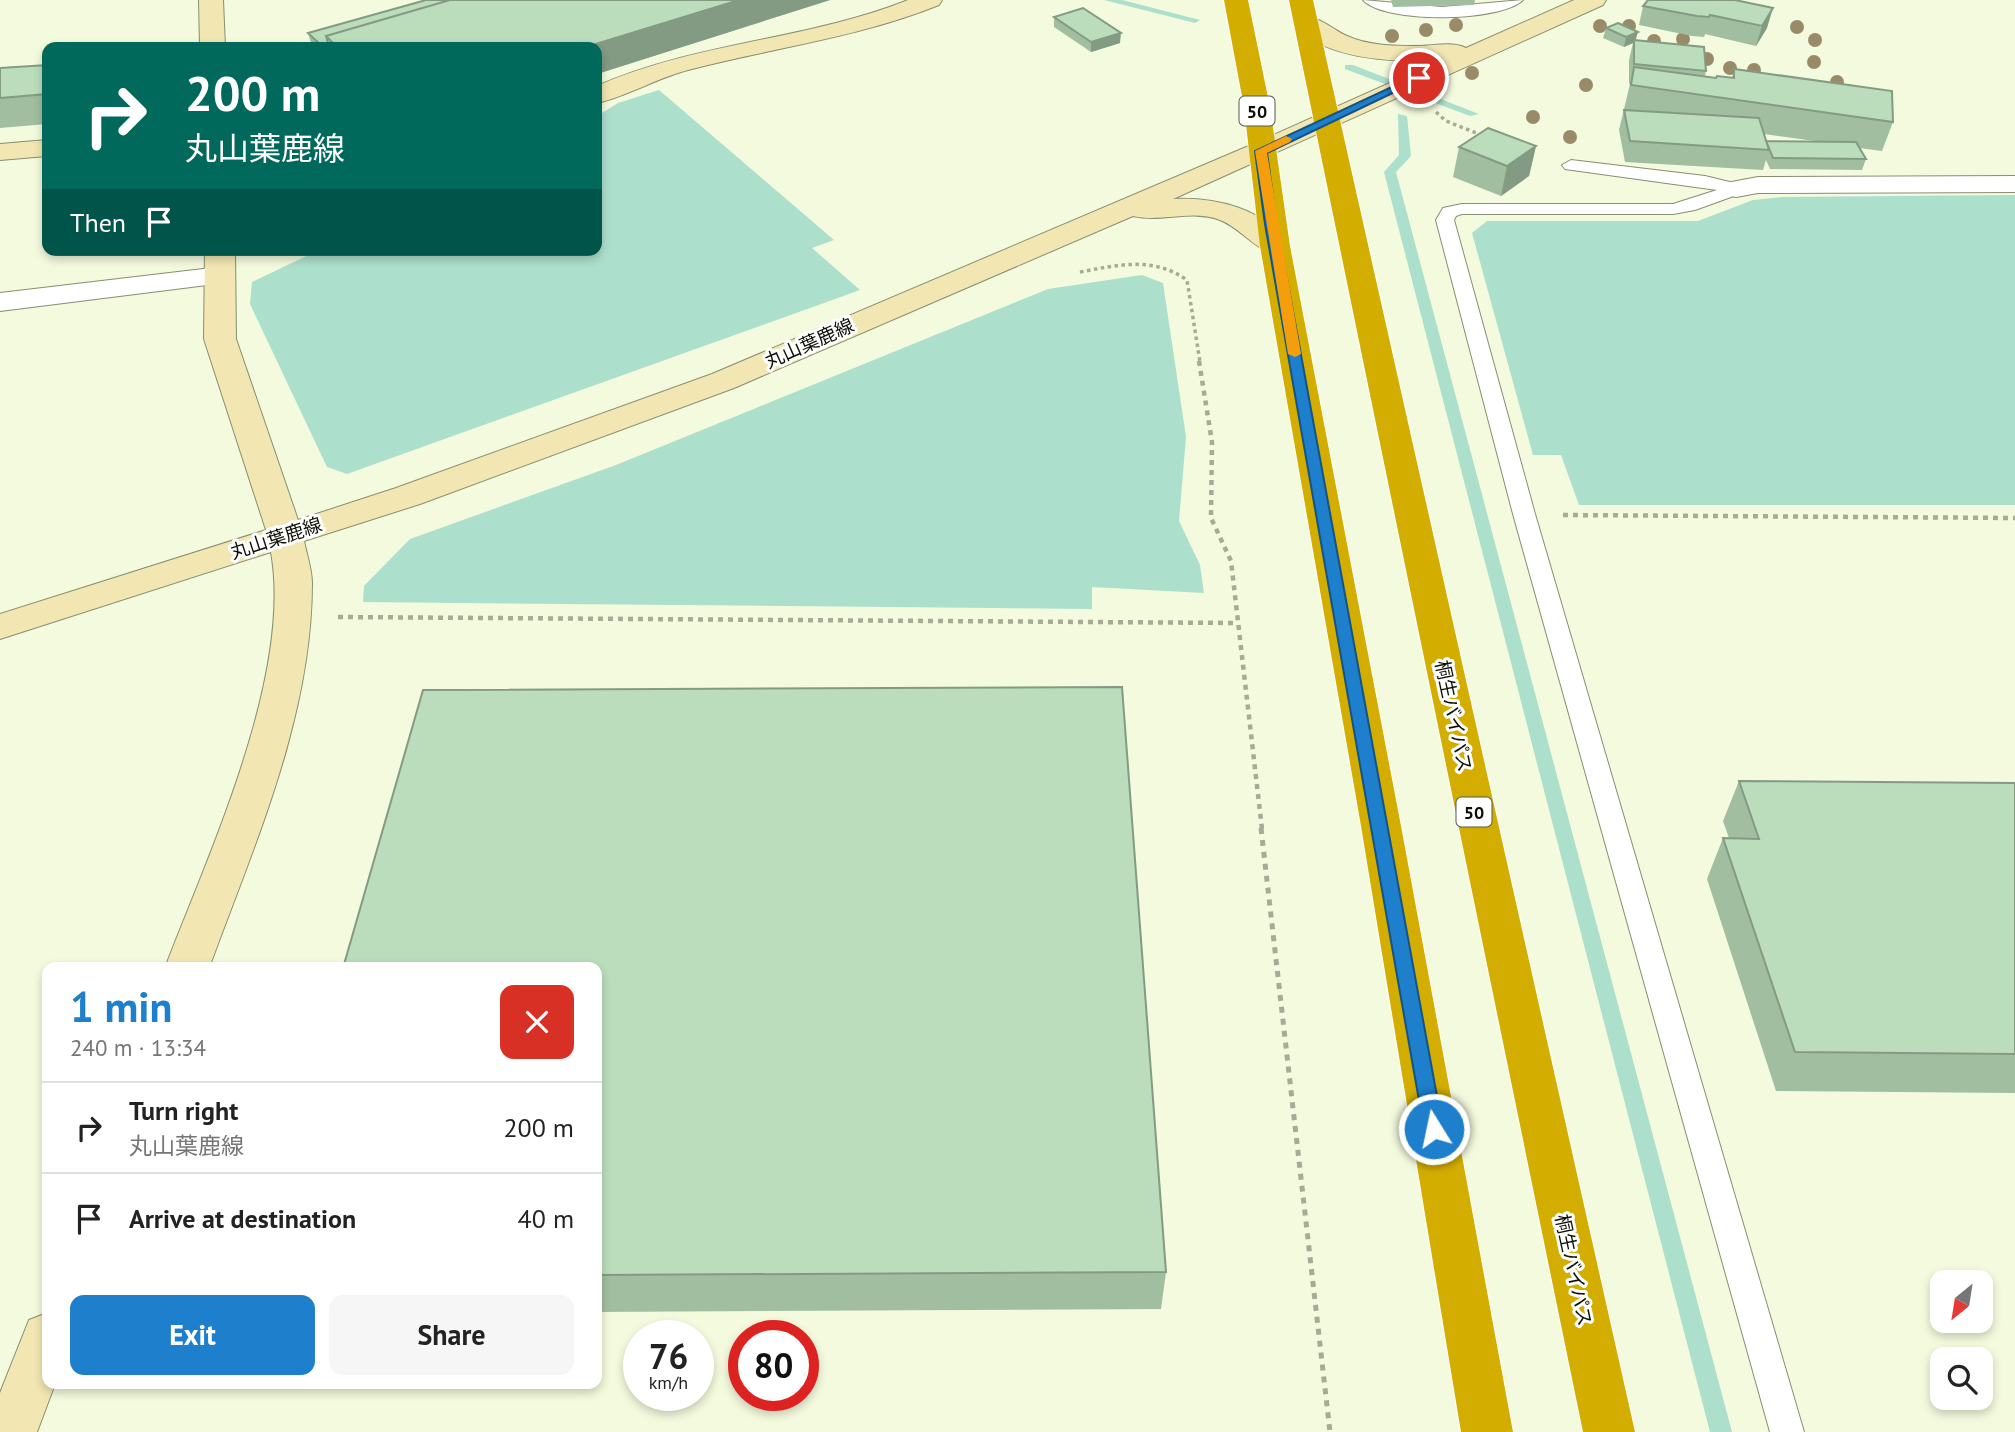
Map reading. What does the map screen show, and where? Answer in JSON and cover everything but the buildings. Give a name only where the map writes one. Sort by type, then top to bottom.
[{"type":"highway","name":"50","points":[[1236,0],[1257,107],[1275,246],[1487,1432]]},
{"type":"highway","name":"桐生バイパス","points":[[1304,12],[1609,1432]]},
{"type":"main road","points":[[211,0],[213,42]]},
{"type":"main road","points":[[602,93],[707,58],[822,36],[930,0]]},
{"type":"main road","name":"丸山葉鹿線","points":[[0,627],[408,496],[723,381],[1261,151],[1594,0]]},
{"type":"main road","points":[[1304,12],[1333,40],[1368,51],[1403,54],[1479,51]]},
{"type":"main road","points":[[0,152],[42,148]]},
{"type":"main road","points":[[1111,214],[1181,208],[1212,209],[1238,215],[1260,229],[1275,246]]},
{"type":"main road","points":[[189,962],[246,811],[273,727],[288,649],[294,581],[285,534],[219,339],[216,309],[227,257]]},
{"type":"main road","points":[[11,1432],[42,1350]]},
{"type":"street","points":[[1736,189],[1758,185],[2015,184]]},
{"type":"street","points":[[0,302],[227,257]]},
{"type":"lane","points":[[1371,0],[1384,8],[1404,10],[1479,10],[1515,0]]},
{"type":"lane","points":[[1571,165],[1705,181],[1736,189]]},
{"type":"lane","points":[[1736,189],[1673,209],[1462,209],[1449,212],[1446,220],[1524,514],[1787,1432]]},
{"type":"path","points":[[1428,74],[1452,88],[1432,102],[1434,110],[1447,121],[1495,141]]},
{"type":"path","points":[[1071,274],[1154,263],[1174,269],[1187,280],[1212,442],[1211,519],[1231,561],[1330,1432]]},
{"type":"path","points":[[1524,514],[2015,518]]},
{"type":"path","points":[[338,617],[1238,623]]},
{"type":"shaded area","points":[[659,90],[834,240],[812,248],[860,290],[347,474],[327,467],[250,304],[252,282],[306,256],[602,256],[602,113],[618,103]]},
{"type":"shaded area","points":[[2015,195],[2015,505],[1579,505],[1561,455],[1533,455],[1472,233],[1487,221],[1698,221],[1753,200],[1782,197]]},
{"type":"shaded area","points":[[1142,275],[1163,283],[1186,437],[1179,521],[1200,565],[1204,593],[1092,587],[1092,609],[363,602],[364,586],[410,539],[616,465],[1048,289]]},
{"type":"waterway","points":[[1109,0],[1195,20]]},
{"type":"waterway","points":[[1349,67],[1474,114]]},
{"type":"waterway","points":[[1402,116],[1405,156],[1390,172],[1721,1432]]},
{"type":"slow traffic","points":[[1286,139],[1261,151],[1271,224],[1295,354]]},
{"type":"route","points":[[1419,78],[1261,151],[1271,224],[1434,1129]]}]
